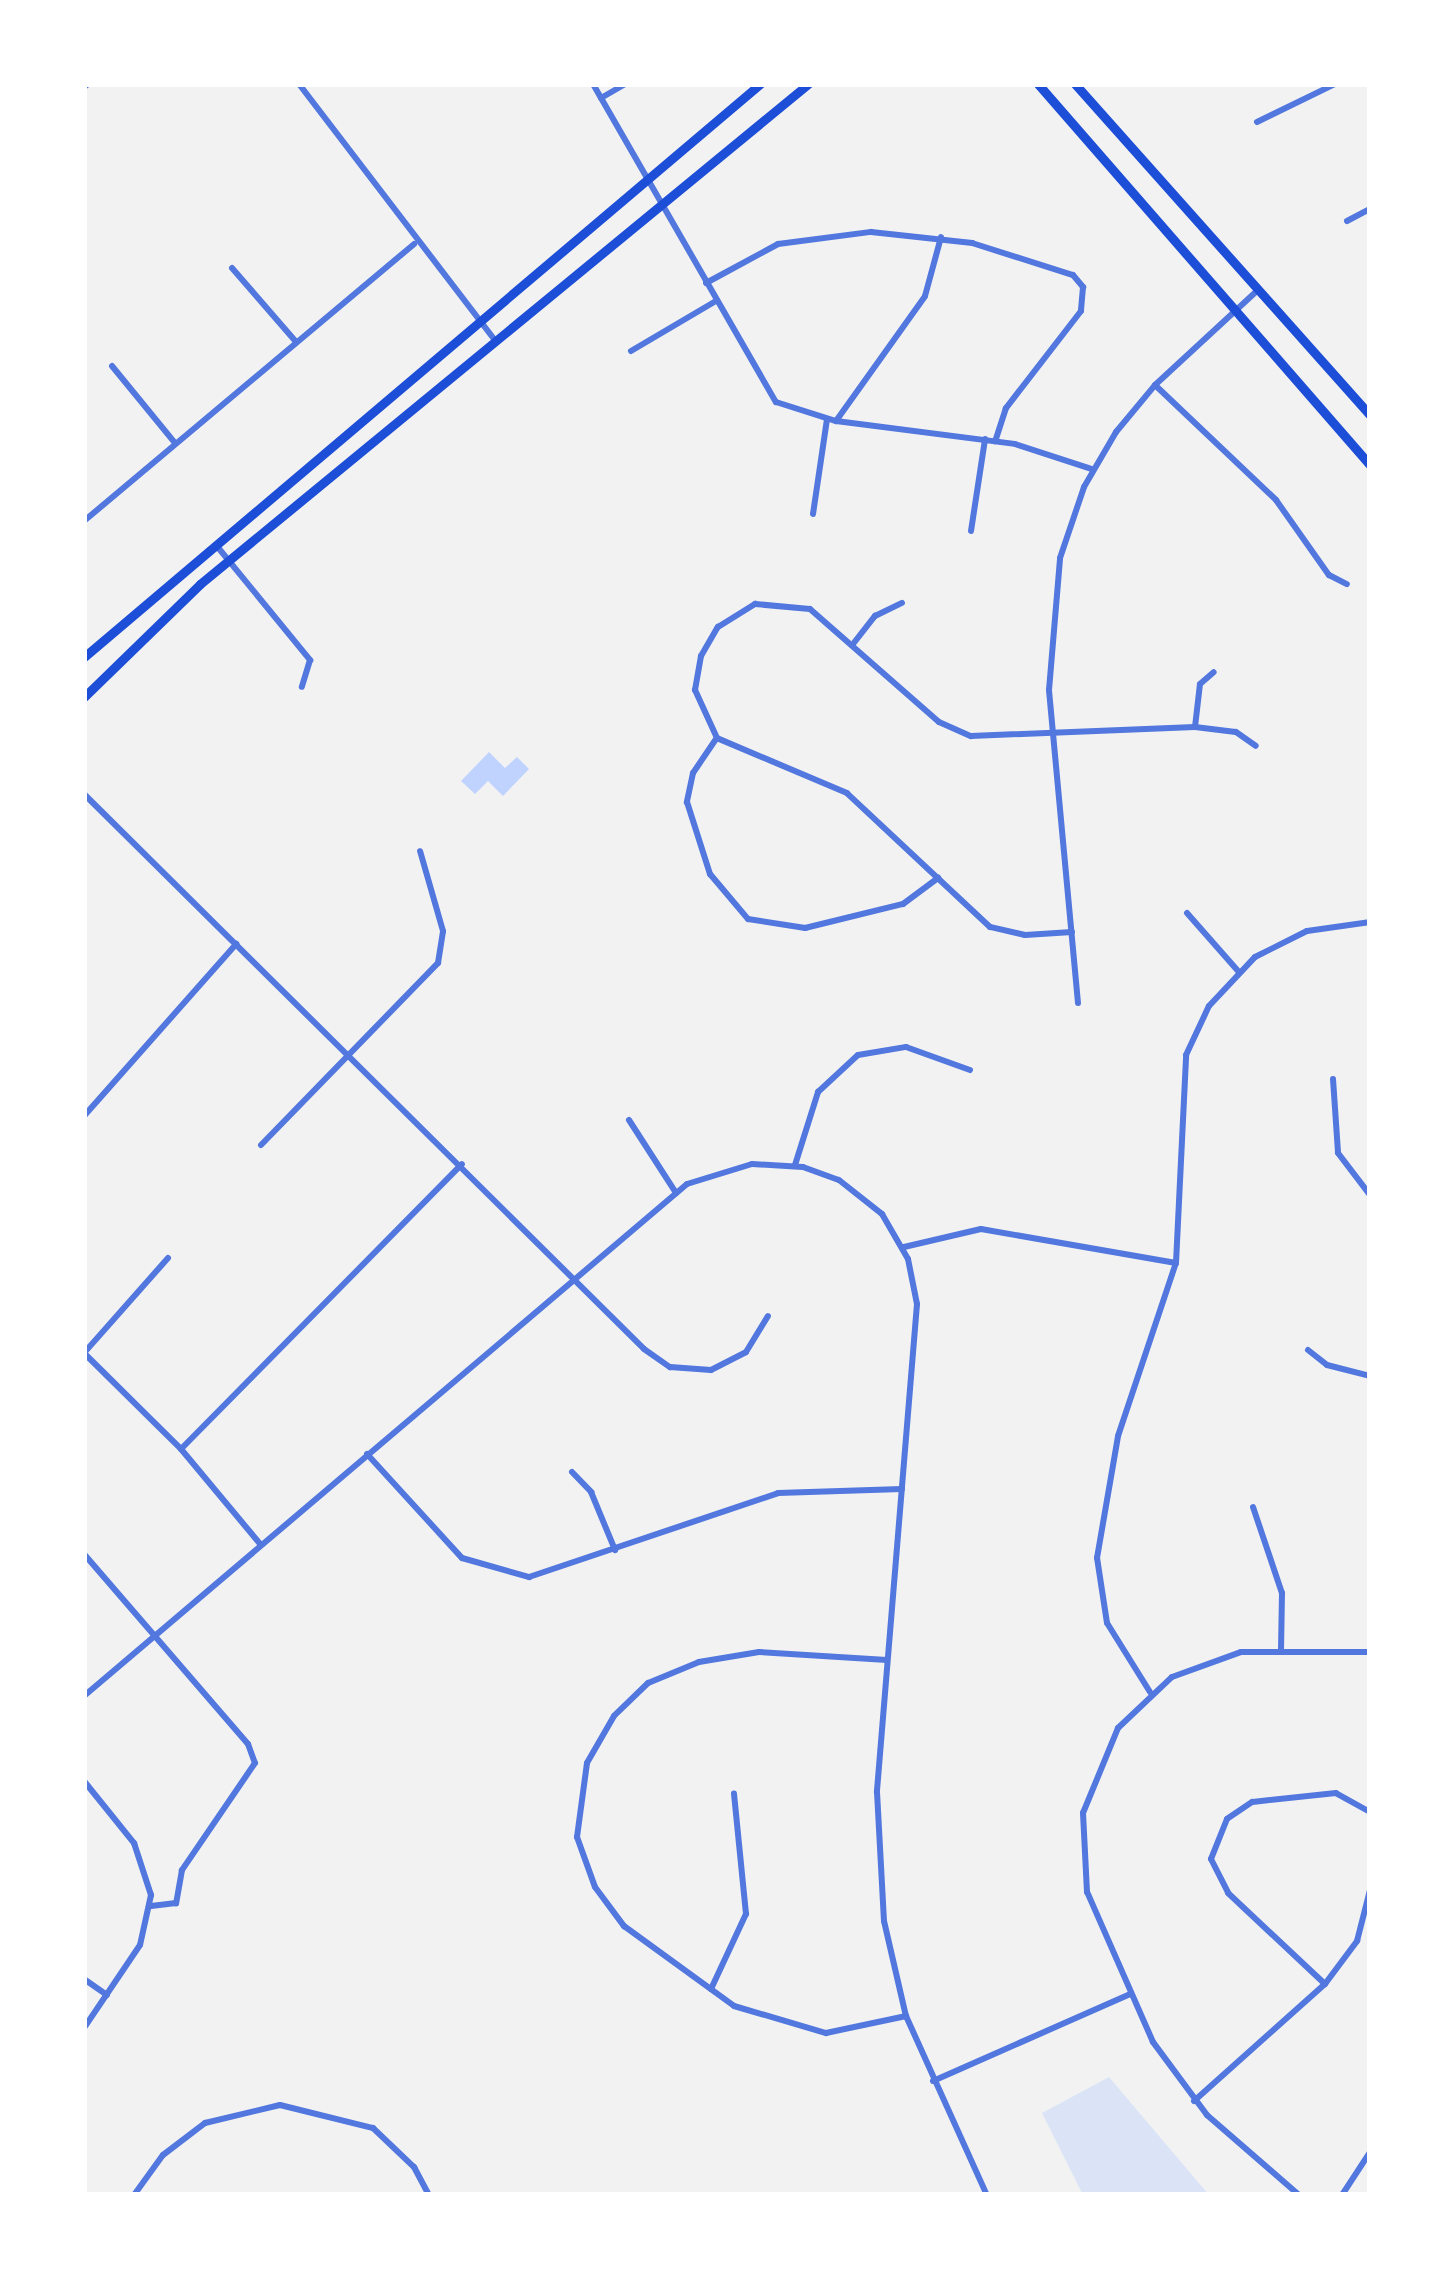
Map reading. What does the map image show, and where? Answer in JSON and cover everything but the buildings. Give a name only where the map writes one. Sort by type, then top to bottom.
[{"type":"main road","points":[[84,657],[760,84]]},
{"type":"main road","points":[[84,697],[228,560],[808,84]]},
{"type":"main road","points":[[1039,84],[1370,466]]},
{"type":"main road","points":[[1075,84],[1370,416]]},
{"type":"street","points":[[298,84],[414,244],[495,340]]},
{"type":"street","points":[[593,84],[768,394],[793,412],[985,439],[1093,469]]},
{"type":"street","points":[[601,98],[625,84]]},
{"type":"street","points":[[1257,122],[1335,84]]},
{"type":"street","points":[[1347,221],[1370,209]]},
{"type":"street","points":[[706,283],[790,241],[872,232],[941,237],[1055,267],[1083,287],[1081,311],[1006,408],[995,441]]},
{"type":"street","points":[[813,514],[832,420],[925,296],[941,237]]},
{"type":"street","points":[[84,521],[414,244]]},
{"type":"street","points":[[232,268],[296,342]]},
{"type":"street","points":[[1078,1004],[1054,732],[1052,599],[1093,469],[1155,385],[1258,290]]},
{"type":"street","points":[[631,351],[716,301]]},
{"type":"street","points":[[112,366],[175,443]]},
{"type":"street","points":[[1155,385],[1276,500],[1330,575],[1347,584]]},
{"type":"street","points":[[970,531],[985,439]]},
{"type":"street","points":[[216,545],[310,660],[302,688]]},
{"type":"street","points":[[853,644],[875,616],[902,603]]},
{"type":"street","points":[[1072,932],[1025,935],[990,927],[847,794],[717,738],[698,702],[696,678],[706,645],[729,618],[755,604],[795,604],[853,644],[950,729],[993,739],[1195,727],[1236,732],[1256,746]]},
{"type":"street","points":[[1195,727],[1200,684],[1214,672]]},
{"type":"street","points":[[717,738],[693,772],[687,802],[710,874],[748,919],[790,929],[844,920],[903,904],[938,878]]},
{"type":"street","points":[[84,794],[644,1349],[682,1370],[739,1359],[768,1316]]},
{"type":"street","points":[[261,1145],[438,962],[443,931],[420,851]]},
{"type":"street","points":[[1187,913],[1238,971]]},
{"type":"street","points":[[1150,1692],[1107,1623],[1097,1558],[1118,1436],[1176,1263],[1182,1069],[1201,1018],[1238,971],[1288,938],[1370,920]]},
{"type":"street","points":[[84,1116],[236,944]]},
{"type":"street","points":[[795,1166],[818,1092],[858,1054],[906,1047],[970,1070]]},
{"type":"street","points":[[1333,1079],[1338,1154],[1370,1195]]},
{"type":"street","points":[[629,1120],[676,1193]]},
{"type":"street","points":[[181,1449],[462,1164]]},
{"type":"street","points":[[84,1696],[676,1193],[727,1168],[795,1166],[859,1193],[902,1247],[917,1304],[886,1660],[879,1882],[906,2016],[986,2192],[973,2195]]},
{"type":"street","points":[[902,1247],[981,1229],[1176,1263]]},
{"type":"street","points":[[168,1258],[84,1353],[181,1449],[261,1545]]},
{"type":"street","points":[[1308,1350],[1327,1365],[1370,1376]]},
{"type":"street","points":[[368,1454],[442,1541],[479,1567],[544,1576],[778,1493],[902,1489]]},
{"type":"street","points":[[572,1472],[591,1492],[615,1550]]},
{"type":"street","points":[[1253,1507],[1279,1578],[1281,1650]]},
{"type":"street","points":[[84,1554],[248,1744],[255,1763],[182,1870],[176,1903],[151,1906]]},
{"type":"street","points":[[1299,2195],[1195,2101],[1130,1994],[1087,1892],[1081,1832],[1096,1767],[1150,1692],[1207,1660],[1281,1650],[1370,1652]]},
{"type":"street","points":[[886,1660],[799,1652],[699,1662],[648,1683],[598,1740],[579,1793],[585,1867],[624,1926],[711,1989],[756,2018],[806,2031],[860,2031],[906,2016]]},
{"type":"street","points":[[84,1781],[134,1843],[151,1906],[140,1945],[84,2028]]},
{"type":"street","points":[[1324,1984],[1228,1893],[1211,1852],[1227,1819],[1252,1802],[1336,1793],[1370,1812]]},
{"type":"street","points":[[711,1989],[746,1914],[734,1794]]},
{"type":"street","points":[[1195,2101],[1324,1984],[1357,1941],[1370,1890]]},
{"type":"street","points":[[84,1979],[107,1995]]},
{"type":"street","points":[[933,2081],[1130,1994]]},
{"type":"street","points":[[134,2195],[164,2155],[206,2123],[280,2105],[330,2111],[373,2128],[414,2167],[429,2195]]},
{"type":"street","points":[[1342,2195],[1370,2152]]},
{"type":"shaded area","points":[[1109,2077],[1209,2195],[1083,2195],[1042,2113]]},
{"type":"water","points":[[489,752],[505,768],[517,757],[529,769],[503,796],[488,781],[475,794],[461,781]]}]
